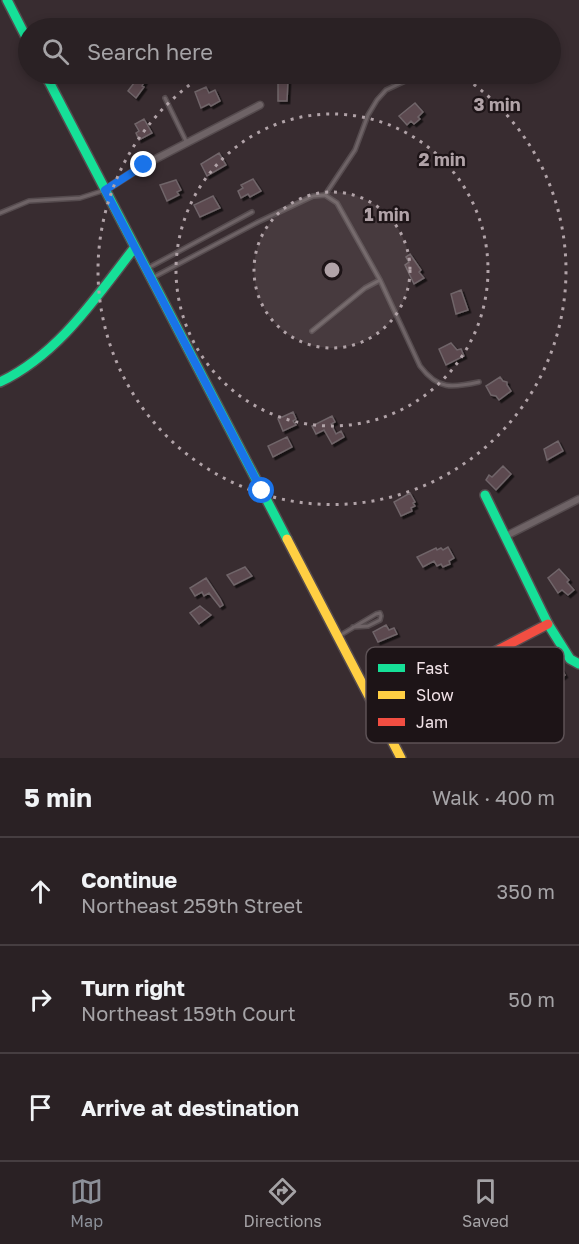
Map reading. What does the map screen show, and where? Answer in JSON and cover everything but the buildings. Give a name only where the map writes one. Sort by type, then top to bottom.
[{"type":"street","points":[[7,0],[18,21]]},
{"type":"street","points":[[50,84],[366,692]]},
{"type":"street","points":[[105,190],[144,165],[260,105]]},
{"type":"street","points":[[0,382],[39,359],[68,329],[135,247]]},
{"type":"street","points":[[484,495],[548,624],[562,647]]},
{"type":"street","points":[[506,536],[579,499]]},
{"type":"street","points":[[504,647],[548,624]]},
{"type":"street","points":[[564,649],[570,659],[579,664]]},
{"type":"street","points":[[393,743],[401,758]]},
{"type":"lane","points":[[325,195],[355,150],[376,100],[386,90],[399,84]]},
{"type":"lane","points":[[165,98],[187,143]]},
{"type":"lane","points":[[0,213],[29,201],[80,198],[105,190]]},
{"type":"lane","points":[[152,278],[258,222],[313,196],[325,195],[337,203],[380,280],[420,366],[428,376],[441,385],[457,387],[479,382]]},
{"type":"lane","points":[[146,268],[252,212]]},
{"type":"lane","points":[[312,331],[364,288],[380,280]]},
{"type":"lane","points":[[338,638],[353,627],[380,613],[380,620],[368,626],[353,627]]},
{"type":"traffic: fast","points":[[7,0],[18,21]]},
{"type":"traffic: fast","points":[[50,84],[287,539]]},
{"type":"traffic: fast","points":[[0,382],[21,370],[58,340],[91,304],[135,247]]},
{"type":"traffic: fast","points":[[485,495],[548,624],[562,647]]},
{"type":"traffic: fast","points":[[564,649],[570,659],[579,664]]},
{"type":"traffic: slow","points":[[287,539],[366,691]]},
{"type":"traffic: slow","points":[[393,743],[401,758]]},
{"type":"traffic: jam","points":[[504,647],[548,624]]},
{"type":"route","points":[[144,165],[105,190],[262,491]]}]
